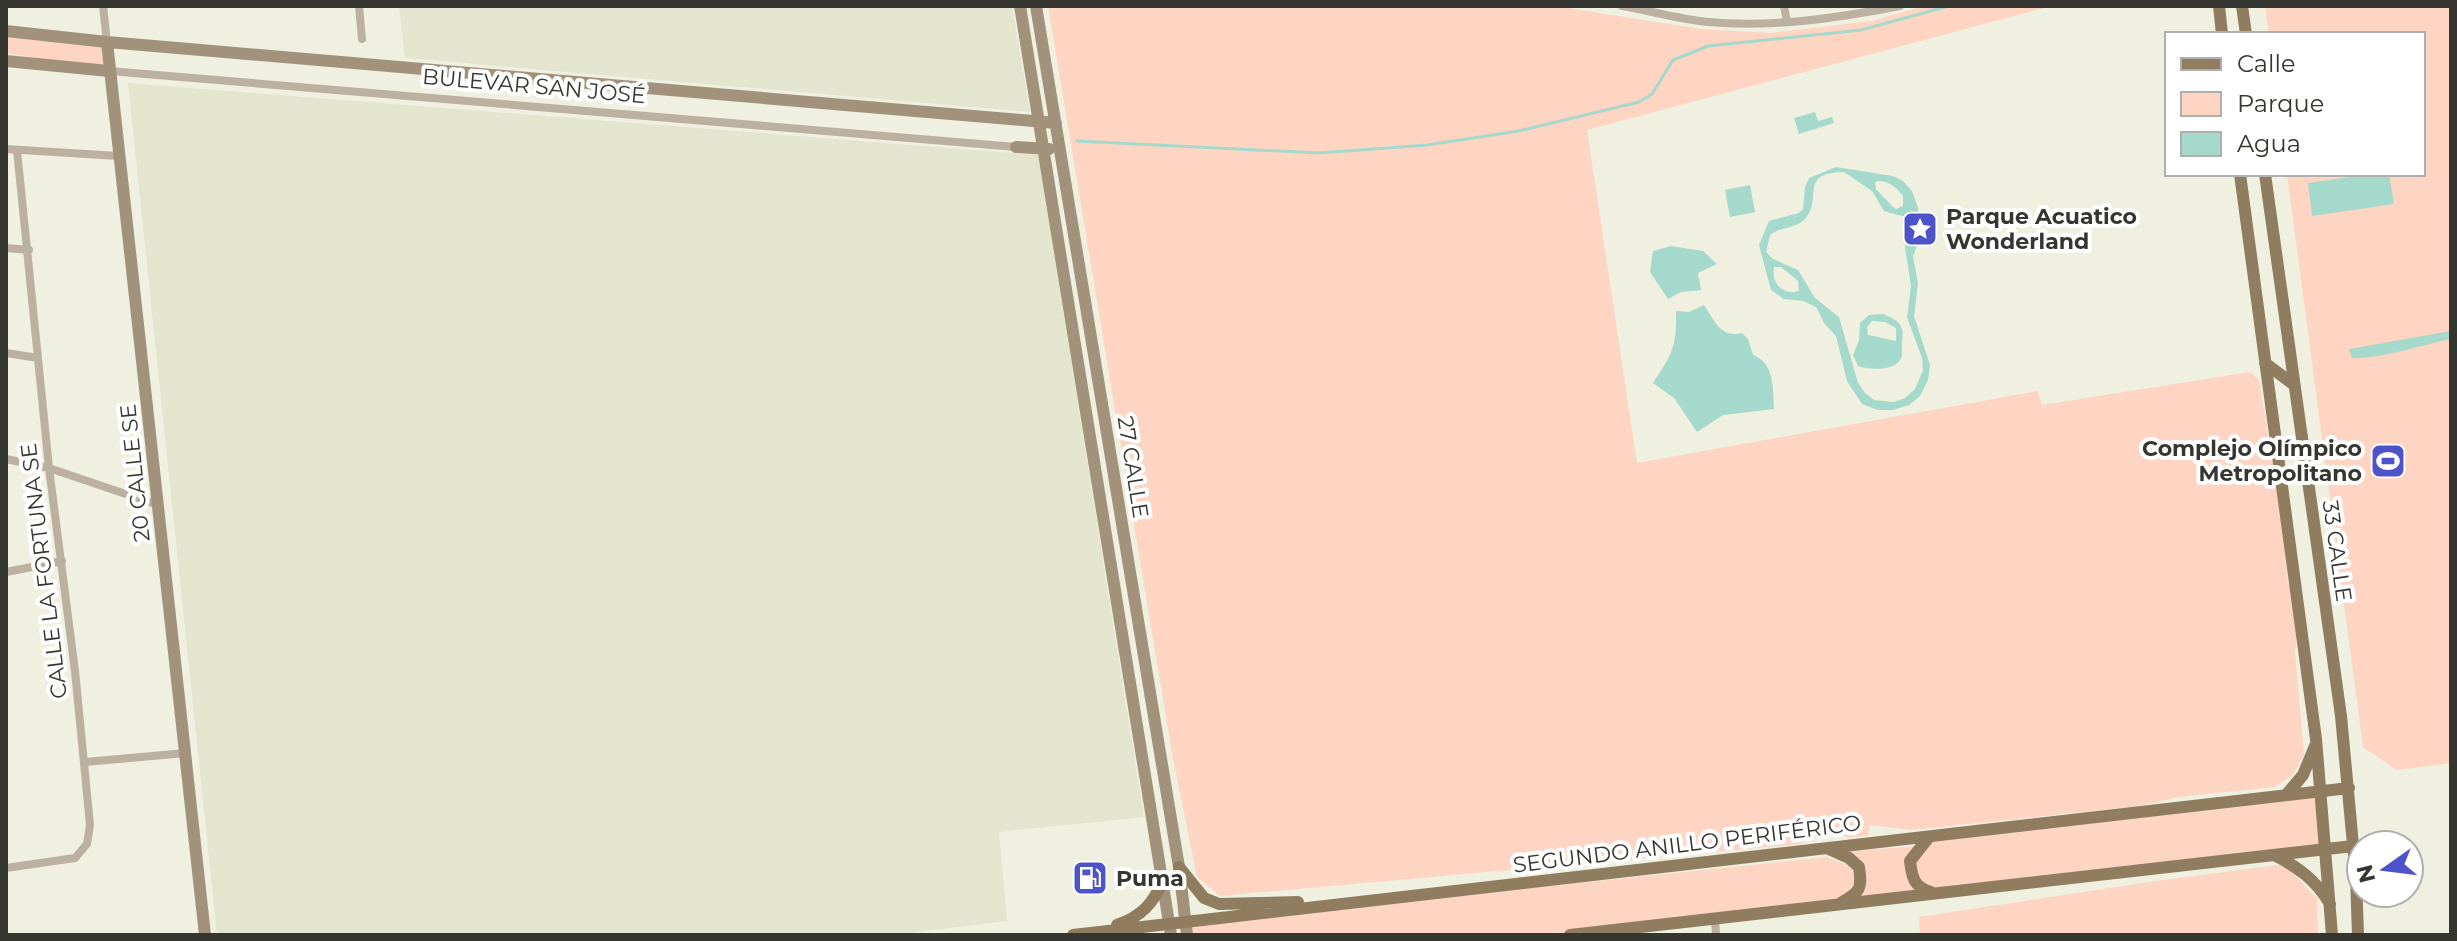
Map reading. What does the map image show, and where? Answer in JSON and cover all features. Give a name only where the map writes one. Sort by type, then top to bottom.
[{"type":"main road","points":[[2219,6],[2222,32]]},
{"type":"main road","points":[[2242,6],[2246,32]]},
{"type":"main road","name":"33 CALLE","points":[[2240,176],[2316,739],[2332,935]]},
{"type":"main road","name":"33 CALLE","points":[[2265,176],[2349,788],[2352,829]]},
{"type":"main road","points":[[2265,363],[2293,384]]},
{"type":"main road","points":[[2286,795],[2303,775],[2312,758],[2316,739]]},
{"type":"main road","name":"SEGUNDO ANILLO PERIFÉRICO","points":[[1073,935],[1187,929],[1349,904],[2349,788]]},
{"type":"main road","points":[[1929,837],[1910,861],[1912,878],[1920,889],[1935,893]]},
{"type":"main road","points":[[1570,935],[2345,847]]},
{"type":"main road","points":[[1826,848],[1849,858],[1859,867],[1862,885],[1839,904]]},
{"type":"main road","points":[[2274,855],[2314,881],[2331,905]]},
{"type":"main road","points":[[1179,867],[1204,898],[1219,904],[1234,906],[1320,901],[1349,904]]},
{"type":"main road","points":[[1096,932],[1133,919],[1148,908],[1163,880]]},
{"type":"main road","name":"33 CALLE","points":[[2357,909],[2358,935]]},
{"type":"street","name":"20 CALLE SE","points":[[103,6],[205,935]]},
{"type":"street","points":[[359,6],[362,39]]},
{"type":"street","name":"27 CALLE","points":[[1020,6],[1170,930]]},
{"type":"street","name":"27 CALLE","points":[[1036,6],[1187,929]]},
{"type":"street","points":[[1622,6],[1675,18],[1746,25],[1863,13],[1900,6]]},
{"type":"street","points":[[1784,6],[1787,21]]},
{"type":"street","name":"BULEVAR SAN JOSÉ","points":[[6,31],[1056,123]]},
{"type":"street","name":"BULEVAR SAN JOSÉ","points":[[6,61],[1060,150]]},
{"type":"street","points":[[6,149],[118,156]]},
{"type":"street","name":"CALLE LA FORTUNA SE","points":[[6,868],[75,858],[87,844],[90,825],[17,150]]},
{"type":"street","points":[[6,248],[29,250]]},
{"type":"street","points":[[6,353],[38,358]]},
{"type":"street","points":[[6,459],[49,468],[158,505]]},
{"type":"street","points":[[6,572],[62,561]]},
{"type":"street","points":[[85,762],[186,753]]},
{"type":"street","points":[[1715,918],[1716,935]]},
{"type":"shaded area","points":[[399,6],[1012,6],[1030,112],[405,58]]},
{"type":"shaded area","points":[[128,83],[1038,155],[1144,817],[999,832],[1007,921],[893,935],[217,935]]},
{"type":"green space","points":[[1048,6],[1555,6],[1701,29],[1770,33],[1871,21],[1925,6],[2052,6],[1587,130],[1637,463],[2038,391],[2042,405],[2250,372],[2259,380],[2287,550],[2288,584],[2293,591],[2298,630],[2295,652],[2304,755],[2292,776],[2274,787],[2179,797],[2139,806],[1911,830],[1870,825],[1869,835],[1848,838],[1834,831],[1800,844],[1220,896],[1197,877],[1172,753]]},
{"type":"green space","name":"Complejo Olímpico Metropolitano","points":[[2265,6],[2451,6],[2451,763],[2397,770],[2363,747],[2287,176],[2425,176],[2425,32],[2269,32]]},
{"type":"green space","points":[[6,27],[106,43],[108,70],[6,53]]},
{"type":"green space","points":[[2322,792],[2327,846],[1936,893],[1914,877],[1916,853],[1930,842]]},
{"type":"green space","points":[[1916,846],[1906,861],[1908,880],[1922,894],[1853,902],[1863,885],[1845,852]]},
{"type":"green space","points":[[1827,857],[1851,867],[1856,882],[1838,900],[1545,935],[1189,935],[1188,924]]},
{"type":"green space","points":[[2285,864],[2317,899],[2318,935],[1920,935],[1919,917]]},
{"type":"water","points":[[1815,112],[1818,121],[1832,117],[1834,123],[1799,134],[1794,118]]},
{"type":"water","points":[[1836,167],[1893,176],[1912,191],[1918,208],[1920,238],[1913,256],[1918,284],[1914,316],[1930,365],[1928,380],[1920,396],[1909,405],[1878,410],[1862,404],[1847,381],[1836,336],[1824,323],[1816,307],[1803,301],[1784,299],[1771,290],[1759,245],[1769,221],[1799,213],[1803,209],[1809,178]],"holes":[[[1844,172],[1872,191],[1884,211],[1909,218],[1912,223],[1905,247],[1911,286],[1907,317],[1922,358],[1923,370],[1915,389],[1894,402],[1874,400],[1865,393],[1858,383],[1839,317],[1815,298],[1798,270],[1773,259],[1766,252],[1770,235],[1805,219],[1810,211],[1816,182],[1830,173]],[[1877,181],[1889,183],[1898,190],[1903,196],[1903,206],[1893,207],[1876,189]],[[1774,267],[1781,267],[1798,281],[1799,291],[1783,290],[1776,283]]]},
{"type":"water","points":[[2357,176],[2389,176],[2394,204],[2312,216],[2308,183]]},
{"type":"water","points":[[1750,185],[1755,212],[1730,217],[1725,190]]},
{"type":"water","points":[[1671,246],[1703,251],[1717,264],[1698,273],[1701,290],[1681,292],[1668,299],[1650,272],[1653,251]]},
{"type":"water","points":[[1704,305],[1723,331],[1742,333],[1748,339],[1753,355],[1765,364],[1773,386],[1774,409],[1723,415],[1697,432],[1674,398],[1653,383],[1672,350],[1676,311],[1689,312]]},
{"type":"water","points":[[1883,314],[1901,327],[1902,355],[1897,364],[1875,369],[1858,366],[1853,355],[1859,340],[1860,323],[1869,315]],"holes":[[[1872,321],[1885,322],[1896,328],[1896,341],[1868,335],[1867,327]]]},
{"type":"water","points":[[2451,331],[2451,339],[2375,356],[2352,358],[2349,349]]},
{"type":"waterway","points":[[1077,141],[1319,153],[1427,145],[1519,131],[1639,102],[1652,94],[1673,60],[1708,46],[1861,30],[1949,6]]},
{"type":"place","name":"Parque Acuatico Wonderland","points":[[1920,229]]},
{"type":"place","name":"Complejo Olímpico Metropolitano","points":[[2388,461]]},
{"type":"place","name":"Puma","points":[[1090,878]]}]
